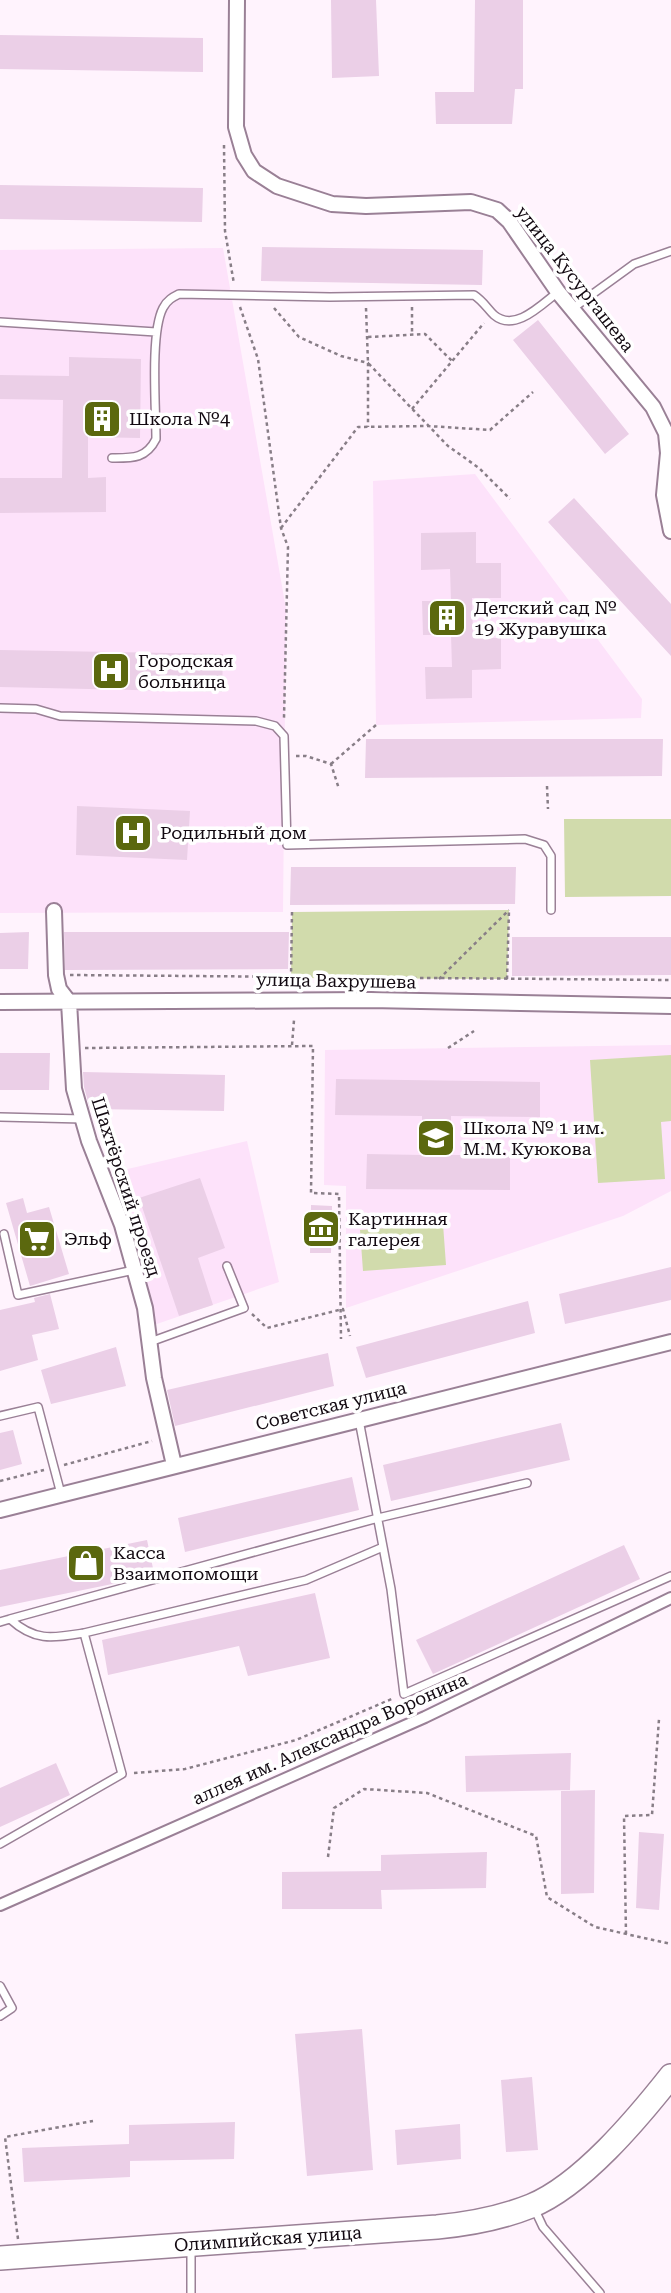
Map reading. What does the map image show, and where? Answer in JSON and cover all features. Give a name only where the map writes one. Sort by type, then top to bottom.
[{"type":"main road","name":"Олимпийская улица","points":[[10,2257],[465,2224],[533,2205],[578,2175],[607,2150],[671,2076]]},
{"type":"street","name":"улица Кусургашева","points":[[237,0],[236,127],[244,155],[254,171],[277,186],[332,204],[366,206],[471,202],[497,210],[525,243],[558,292],[653,407],[661,421],[666,433],[668,453],[664,495],[671,531]]},
{"type":"street","points":[[54,911],[56,975],[59,989],[69,1002]]},
{"type":"street","name":"улица Вахрушева","points":[[0,1002],[296,1000],[671,1006]]},
{"type":"street","name":"Шахтёрский проезд","points":[[69,1002],[74,1089],[122,1225],[145,1308],[154,1378],[174,1465]]},
{"type":"street","name":"Советская улица","points":[[0,1510],[671,1342]]},
{"type":"street","name":"аллея им. Александра Воронина","points":[[0,1905],[425,1717],[671,1598]]},
{"type":"lane","points":[[572,309],[634,264],[671,251]]},
{"type":"lane","points":[[112,458],[133,458],[146,453],[156,439],[156,332],[163,307],[170,298],[179,293],[365,297],[474,295],[493,313],[506,320],[516,320],[558,292]]},
{"type":"lane","points":[[0,322],[156,332]]},
{"type":"lane","points":[[0,708],[36,709],[60,716],[256,721],[275,726],[284,736],[287,845],[525,839],[544,845],[551,856],[551,910]]},
{"type":"lane","points":[[0,1117],[83,1119]]},
{"type":"lane","points":[[4,1234],[18,1295],[134,1270]]},
{"type":"lane","points":[[149,1342],[244,1308],[227,1266]]},
{"type":"lane","points":[[0,1416],[38,1407],[61,1494]]},
{"type":"lane","points":[[358,1419],[391,1589],[404,1694],[671,1576]]},
{"type":"lane","points":[[0,1622],[377,1518],[527,1483]]},
{"type":"lane","points":[[10,1619],[23,1631],[50,1639],[84,1633],[306,1580],[383,1547]]},
{"type":"lane","points":[[0,1843],[122,1774],[84,1633]]},
{"type":"lane","points":[[0,1986],[12,2008],[0,2016]]},
{"type":"lane","points":[[533,2205],[543,2227],[600,2293]]},
{"type":"lane","points":[[191,2244],[191,2293]]},
{"type":"path","points":[[236,294],[258,359],[281,528],[288,547],[284,736]]},
{"type":"path","points":[[271,295],[274,308],[299,337],[341,356],[368,363],[448,446],[479,468],[510,499]]},
{"type":"path","points":[[412,296],[412,335]]},
{"type":"path","points":[[365,297],[368,426]]},
{"type":"path","points":[[412,409],[493,313]]},
{"type":"path","points":[[367,337],[425,334],[452,361]]},
{"type":"path","points":[[281,528],[358,427],[428,426],[490,430],[533,392]]},
{"type":"path","points":[[331,764],[376,725]]},
{"type":"path","points":[[285,757],[306,755],[331,764]]},
{"type":"path","points":[[331,764],[338,789]]},
{"type":"path","points":[[547,786],[548,809]]},
{"type":"path","points":[[439,979],[509,910],[507,979]]},
{"type":"path","points":[[292,912],[291,978],[296,1000]]},
{"type":"path","points":[[56,975],[671,980]]},
{"type":"path","points":[[292,1045],[294,1020]]},
{"type":"path","points":[[448,1048],[474,1031]]},
{"type":"path","points":[[71,1048],[313,1046],[311,1193],[339,1194],[341,1339]]},
{"type":"path","points":[[244,1308],[267,1328],[340,1309]]},
{"type":"path","points":[[340,1309],[343,1309],[350,1336]]},
{"type":"path","points":[[0,1481],[167,1437]]},
{"type":"path","points":[[122,1774],[186,1769],[296,1740],[404,1694]]},
{"type":"path","points":[[626,1934],[624,1816],[652,1815],[659,1719]]},
{"type":"path","points":[[328,1857],[334,1808],[363,1789],[426,1793],[536,1836],[547,1896],[595,1927],[671,1944]]},
{"type":"path","points":[[10,2257],[5,2137],[93,2121]]},
{"type":"shaded area","points":[[223,248],[286,609],[283,912],[0,913],[0,250]]},
{"type":"shaded area","points":[[475,474],[642,699],[641,718],[376,725],[373,481]]},
{"type":"shaded area","points":[[671,1045],[671,1191],[623,1216],[346,1308],[346,1186],[324,1185],[325,1050]]},
{"type":"shaded area","points":[[247,1141],[279,1282],[148,1327],[102,1175]]},
{"type":"green space","points":[[564,819],[671,819],[671,896],[565,897]]},
{"type":"green space","points":[[509,910],[507,979],[291,978],[292,912]]},
{"type":"green space","points":[[671,1055],[671,1121],[661,1122],[665,1179],[598,1183],[590,1060]]},
{"type":"green space","points":[[443,1224],[446,1265],[363,1271],[360,1230]]},
{"type":"building","points":[[331,0],[376,0],[379,76],[332,78]]},
{"type":"building","points":[[475,0],[523,0],[523,89],[515,89],[512,124],[436,124],[435,92],[474,92]]},
{"type":"building","points":[[0,35],[203,38],[203,72],[0,69]]},
{"type":"building","points":[[0,185],[203,188],[202,222],[0,219]]},
{"type":"building","points":[[262,247],[483,250],[482,285],[261,281]]},
{"type":"building","points":[[538,320],[629,434],[605,454],[513,340]]},
{"type":"building","name":"Школа №4","points":[[69,357],[141,359],[140,438],[88,437],[88,478],[106,477],[106,512],[0,513],[0,478],[62,478],[63,400],[0,399],[0,375],[69,376]]},
{"type":"building","points":[[574,498],[671,604],[671,656],[548,522]]},
{"type":"building","name":"Детский сад № 19 Журавушка","points":[[476,532],[476,563],[501,563],[501,598],[472,598],[473,638],[501,638],[501,669],[472,670],[472,698],[426,699],[425,667],[452,667],[451,635],[423,635],[422,601],[451,601],[450,569],[421,570],[421,533]]},
{"type":"building","name":"Городская больница","points":[[0,650],[223,654],[222,692],[0,687]]},
{"type":"building","points":[[366,739],[663,739],[662,776],[365,778]]},
{"type":"building","name":"Родильный дом","points":[[77,806],[190,811],[187,860],[76,855]]},
{"type":"building","points":[[291,867],[516,867],[515,904],[290,905]]},
{"type":"building","points":[[29,932],[28,969],[0,969],[0,933]]},
{"type":"building","points":[[64,932],[289,932],[288,969],[65,970]]},
{"type":"building","points":[[512,937],[671,937],[671,975],[512,976]]},
{"type":"building","points":[[0,1053],[50,1053],[49,1090],[0,1090]]},
{"type":"building","points":[[83,1072],[225,1075],[224,1111],[90,1109]]},
{"type":"building","name":"Школа № 1 им. М.М. Куюкова","points":[[336,1079],[540,1082],[540,1117],[451,1116],[451,1155],[510,1155],[510,1190],[366,1189],[367,1154],[422,1155],[422,1116],[335,1115]]},
{"type":"building","points":[[200,1178],[225,1248],[198,1258],[213,1305],[179,1316],[139,1198]]},
{"type":"building","name":"Эльф","points":[[23,1198],[27,1213],[49,1207],[69,1274],[30,1286],[6,1203]]},
{"type":"building","name":"Картинная галерея","points":[[311,1205],[332,1206],[331,1253],[310,1253]]},
{"type":"building","points":[[671,1267],[671,1300],[565,1324],[559,1294]]},
{"type":"building","points":[[50,1294],[59,1329],[32,1335],[38,1360],[0,1371],[0,1310],[35,1302],[34,1298]]},
{"type":"building","points":[[528,1301],[535,1333],[366,1378],[356,1347]]},
{"type":"building","points":[[116,1347],[126,1386],[51,1404],[41,1370]]},
{"type":"building","points":[[328,1353],[334,1386],[175,1426],[167,1390]]},
{"type":"building","points":[[561,1423],[570,1460],[391,1501],[383,1465]]},
{"type":"building","points":[[13,1430],[22,1464],[0,1470],[0,1433]]},
{"type":"building","points":[[352,1477],[359,1510],[185,1552],[178,1518]]},
{"type":"building","points":[[147,1540],[154,1573],[0,1607],[0,1570]]},
{"type":"building","points":[[624,1545],[640,1579],[433,1674],[416,1640]]},
{"type":"building","points":[[315,1593],[330,1658],[248,1676],[239,1646],[108,1675],[102,1640]]},
{"type":"building","points":[[571,1753],[570,1790],[466,1792],[465,1756]]},
{"type":"building","points":[[56,1763],[70,1795],[0,1827],[0,1788]]},
{"type":"building","points":[[595,1790],[594,1893],[561,1894],[561,1791]]},
{"type":"building","points":[[639,1832],[664,1834],[659,1910],[636,1908]]},
{"type":"building","points":[[487,1852],[486,1888],[381,1890],[382,1909],[282,1909],[282,1872],[381,1871],[381,1855]]},
{"type":"building","points":[[362,2029],[373,2170],[307,2176],[295,2034]]},
{"type":"building","points":[[532,2077],[538,2150],[506,2152],[501,2080]]},
{"type":"building","points":[[235,2122],[234,2159],[130,2161],[130,2177],[24,2182],[22,2148],[129,2144],[129,2125]]},
{"type":"building","points":[[460,2124],[461,2159],[397,2165],[395,2130]]},
{"type":"place","name":"Школа №4","points":[[102,419]]},
{"type":"place","name":"Детский сад № 19 Журавушка","points":[[447,618]]},
{"type":"place","name":"Городская больница","points":[[111,671]]},
{"type":"place","name":"Родильный дом","points":[[133,833]]},
{"type":"place","name":"Школа № 1 им. М.М. Куюкова","points":[[436,1138]]},
{"type":"place","name":"Картинная галерея","points":[[321,1229]]},
{"type":"place","name":"Эльф","points":[[37,1239]]},
{"type":"place","name":"Касса Взаимопомощи","points":[[86,1563]]}]
